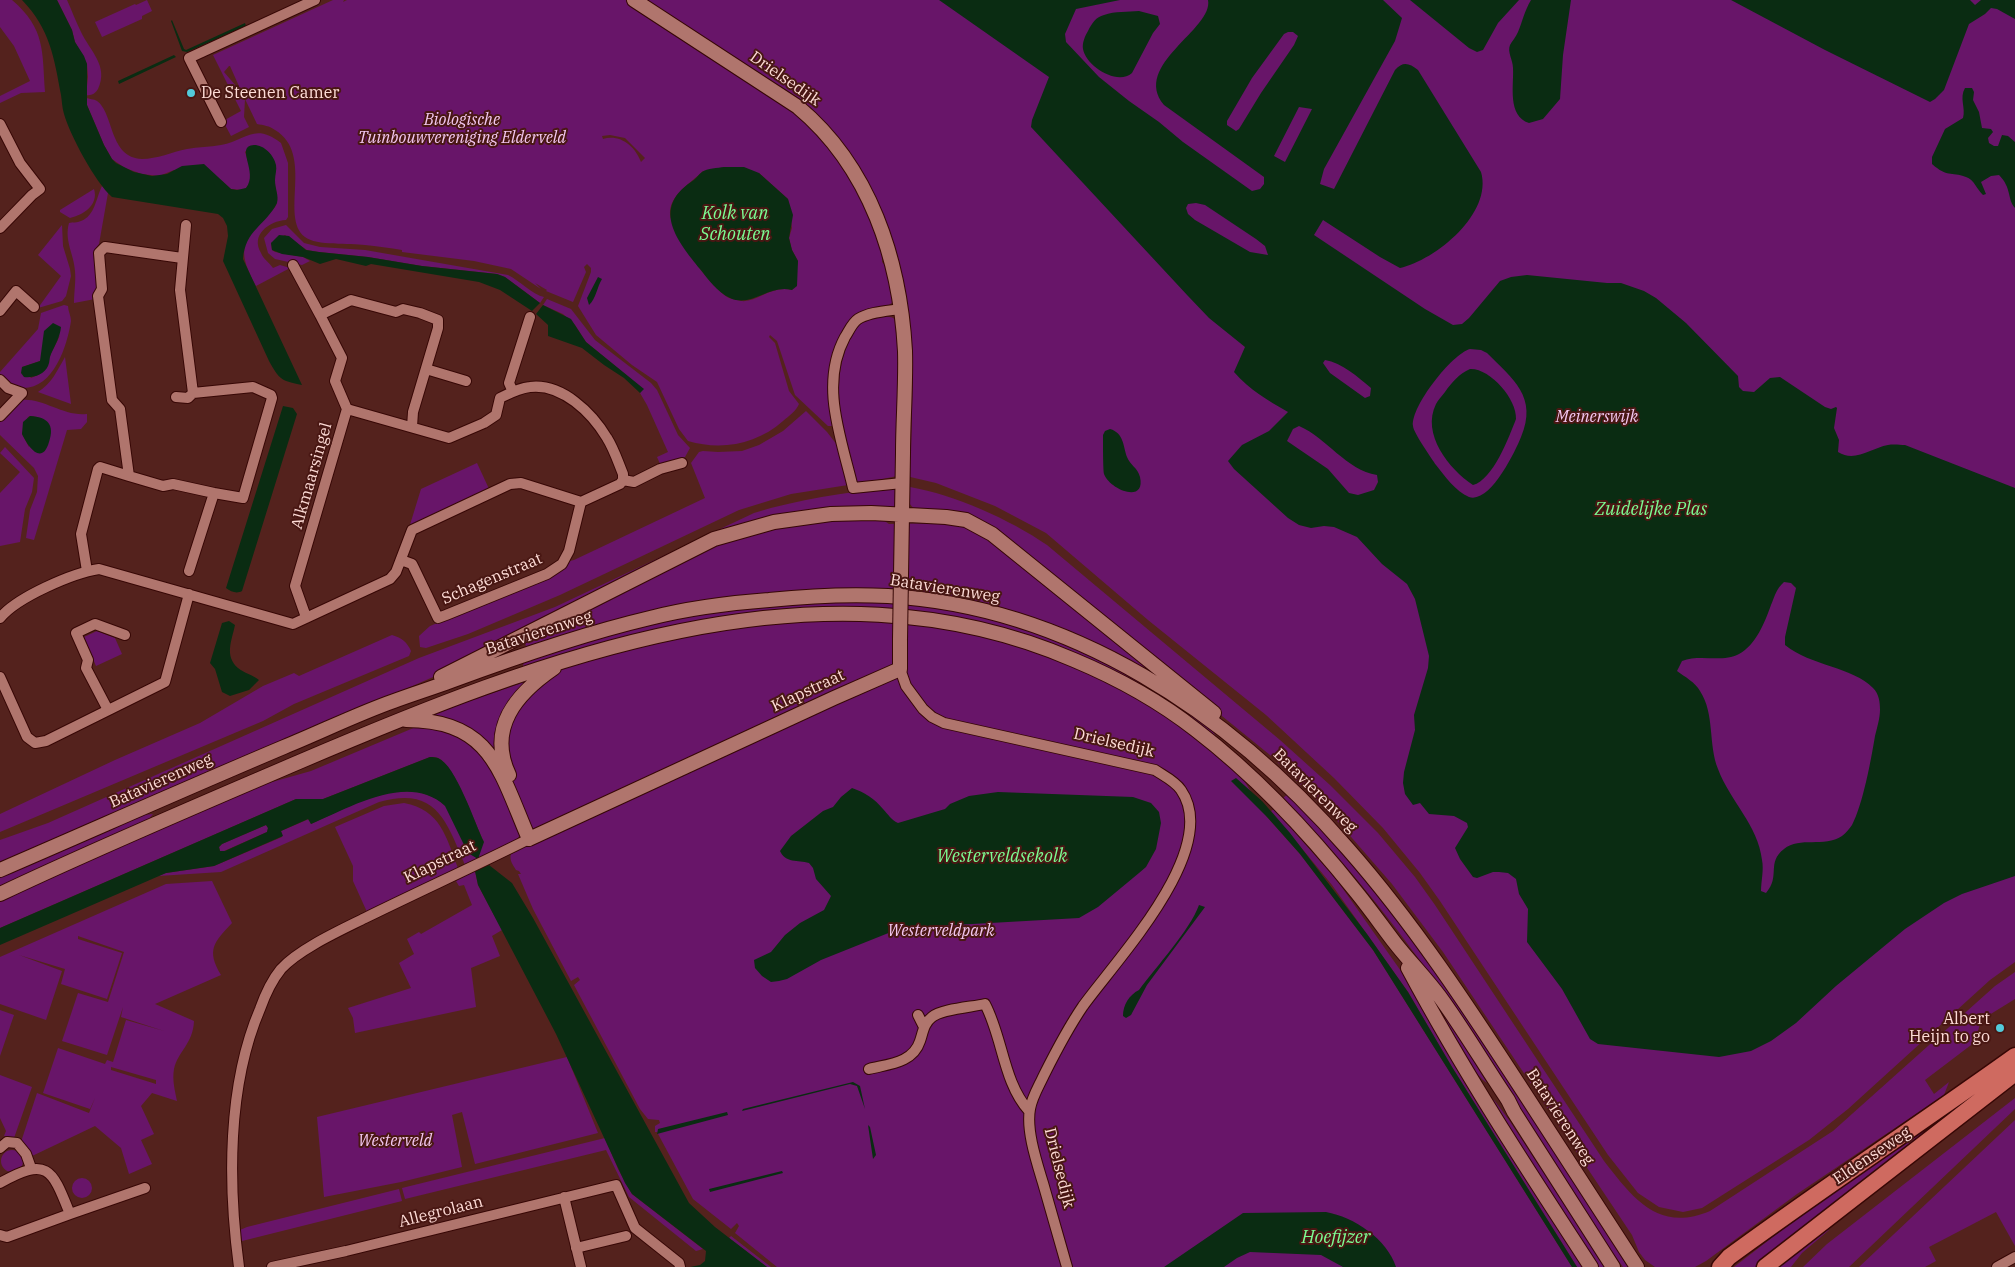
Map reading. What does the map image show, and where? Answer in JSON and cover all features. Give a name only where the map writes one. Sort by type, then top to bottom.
[{"type":"main road","name":"Drielsedijk","points":[[634,0],[792,102],[823,131],[853,171],[879,222],[892,262],[905,351],[900,669]]},
{"type":"main road","points":[[419,693],[428,683],[721,537],[757,526],[796,518],[871,513],[903,514],[957,518],[984,528],[1213,711],[1238,742]]},
{"type":"main road","name":"Batavierenweg","points":[[0,870],[248,762],[392,702],[568,640],[654,617],[736,603],[797,597],[888,596],[918,599],[982,611],[1040,627],[1110,656],[1155,682],[1238,742],[1291,789],[1348,848],[1402,916],[1487,1036],[1637,1266]]},
{"type":"main road","name":"Batavierenweg","points":[[0,894],[91,851],[398,720],[564,660],[700,628],[744,620],[796,615],[911,616],[961,624],[1023,640],[1102,672],[1164,707],[1201,734],[1243,770],[1308,836],[1357,893],[1395,943],[1438,994],[1508,1100],[1613,1267]]},
{"type":"main road","points":[[534,837],[504,762],[502,751],[503,727],[508,714],[519,696],[564,660]]},
{"type":"main road","name":"Klapstraat","points":[[534,837],[900,669]]},
{"type":"main road","points":[[398,720],[437,722],[459,729],[478,742],[487,750],[497,766],[534,837]]},
{"type":"main road","name":"Batavierenweg","points":[[1395,943],[1426,1001],[1508,1139],[1590,1267]]},
{"type":"main road","name":"Eldenseweg","points":[[1710,1267],[1724,1262],[1807,1200],[2015,1056]]},
{"type":"main road","name":"Eldenseweg","points":[[1764,1267],[2015,1073]]},
{"type":"street","points":[[220,122],[189,58],[315,0]]},
{"type":"street","points":[[0,124],[20,163],[40,189],[0,228]]},
{"type":"street","points":[[186,225],[180,290],[193,392]]},
{"type":"street","points":[[129,476],[120,409],[112,400],[98,296],[102,289],[99,253],[105,247],[182,258]]},
{"type":"street","points":[[293,265],[342,358],[335,381],[347,408]]},
{"type":"street","points":[[0,311],[16,292],[34,307]]},
{"type":"street","points":[[320,315],[351,300],[396,312],[403,309],[438,320],[438,328],[413,412],[412,427]]},
{"type":"street","points":[[900,309],[866,316],[858,319],[852,325],[837,356],[832,383],[833,399],[853,488],[902,483]]},
{"type":"street","points":[[0,618],[21,599],[87,571],[99,569],[293,624],[390,579],[396,572],[412,530],[510,484],[521,484],[581,502],[620,484],[623,480],[623,474],[608,440],[585,408],[567,396],[547,388],[530,387],[513,392],[509,384],[530,317]]},
{"type":"street","points":[[426,369],[466,381]]},
{"type":"street","points":[[0,380],[8,388],[22,393],[0,416]]},
{"type":"street","points":[[87,571],[81,534],[100,467],[163,486],[173,484],[243,498],[272,398],[271,395],[253,387],[193,392],[188,398],[176,397]]},
{"type":"street","name":"Alkmaarsingel","points":[[306,617],[295,586],[347,408],[449,438],[484,423],[496,415],[500,398],[513,392]]},
{"type":"street","points":[[623,480],[634,482],[660,469],[682,463]]},
{"type":"street","points":[[188,571],[214,493]]},
{"type":"street","name":"Schagenstraat","points":[[401,560],[412,564],[438,618],[547,574],[562,564],[569,551],[581,502]]},
{"type":"street","points":[[0,677],[27,738],[35,743],[46,741],[165,682],[189,594]]},
{"type":"street","points":[[108,710],[86,668],[88,660],[76,633],[95,624],[125,634]]},
{"type":"street","name":"Drielsedijk","points":[[900,669],[913,697],[922,709],[938,721],[995,736],[1154,770],[1174,782],[1181,790],[1187,802],[1190,827],[1182,865],[1160,901],[1083,1006],[1063,1037],[1029,1110],[1034,1150],[1066,1267]]},
{"type":"street","name":"Klapstraat","points":[[239,1267],[234,1226],[232,1167],[235,1116],[249,1035],[274,979],[289,961],[328,937],[534,837]]},
{"type":"street","points":[[868,1069],[910,1057],[916,1051],[924,1027],[936,1015],[985,1004],[1014,1088],[1023,1104],[1029,1110]]},
{"type":"street","points":[[918,1015],[924,1027]]},
{"type":"street","points":[[0,1148],[7,1142],[17,1143],[26,1154],[31,1168]]},
{"type":"street","points":[[1,1178],[31,1168],[48,1171],[55,1180],[70,1214]]},
{"type":"street","name":"Allegrolaan","points":[[272,1267],[346,1251],[616,1185],[635,1228],[679,1264],[680,1267]]},
{"type":"street","points":[[0,1235],[7,1237],[145,1188]]},
{"type":"street","points":[[564,1197],[581,1267]]},
{"type":"street","points":[[576,1248],[626,1236]]},
{"type":"street","points":[[1997,1267],[2015,1257]]},
{"type":"green space","points":[[0,0],[12,0],[23,11],[37,31],[42,53],[45,92],[21,93],[0,103],[0,96],[30,81],[14,46],[0,27]]},
{"type":"green space","points":[[57,0],[67,0],[81,32],[100,66],[101,81],[97,91],[91,95],[86,95],[87,64],[75,42],[72,30]]},
{"type":"green space","points":[[147,0],[152,11],[142,16],[142,19],[102,37],[95,22]]},
{"type":"green space","name":"Biologische Tuinbouwvereniging Elderveld","points":[[333,0],[344,0],[343,2],[347,0],[628,0],[783,100],[831,146],[869,208],[882,250],[882,262],[890,271],[893,302],[854,316],[843,333],[833,357],[831,368],[829,389],[834,426],[828,426],[795,395],[777,341],[770,335],[769,337],[775,343],[789,391],[799,404],[796,409],[773,429],[750,440],[726,445],[701,444],[688,441],[679,429],[657,382],[632,365],[596,335],[578,306],[591,272],[591,268],[587,264],[584,267],[586,272],[573,302],[546,291],[535,283],[541,289],[511,269],[474,261],[402,252],[402,250],[384,247],[317,242],[305,237],[298,228],[295,215],[295,169],[293,154],[287,141],[273,129],[257,124],[245,99],[244,117],[249,127],[231,136],[223,121],[241,111],[213,55]],"holes":[[[230,66],[242,93],[224,72]],[[610,135],[625,138],[645,158],[641,162],[631,146],[615,138],[603,139],[602,136]],[[703,171],[759,173],[788,199],[792,228],[789,238],[792,250],[798,261],[792,290],[777,290],[747,301],[741,301],[729,298],[712,283],[692,259],[671,220],[670,211],[674,199]]]},
{"type":"green space","name":"Meinerswijk","points":[[644,0],[2015,0],[2015,962],[1990,980],[1848,1109],[1809,1140],[1702,1208],[1683,1212],[1659,1207],[1638,1193],[1608,1155],[1420,873],[1383,828],[1334,778],[1266,715],[1148,620],[1046,533],[995,506],[936,483],[906,476],[911,453],[913,369],[909,316],[897,253],[882,214],[846,150]]},
{"type":"green space","points":[[86,98],[96,100],[102,107],[118,143],[123,151],[131,157],[153,158],[187,149],[230,143],[257,133],[272,137],[281,143],[288,163],[288,217],[286,220],[273,223],[263,230],[258,240],[258,246],[263,257],[273,268],[280,265],[290,268],[256,286],[250,275],[245,257],[244,249],[250,234],[277,202],[274,164],[269,153],[250,146],[245,152],[251,170],[251,181],[242,190],[231,189],[222,181],[174,170],[159,176],[142,174],[125,168],[112,159],[104,145],[87,105]]},
{"type":"green space","points":[[102,186],[108,193],[99,244],[96,248],[99,278],[95,299],[74,303],[75,275],[68,242],[69,223],[80,222],[86,219],[95,206]]},
{"type":"green space","points":[[94,189],[94,200],[85,212],[70,218],[60,212],[60,210]]},
{"type":"green space","points":[[62,225],[63,246],[71,276],[66,296],[62,301],[38,308],[61,276],[38,255]]},
{"type":"green space","points":[[286,225],[304,243],[320,247],[365,250],[508,275],[535,294],[544,297],[540,303],[505,277],[497,274],[307,250],[285,235],[271,243],[272,250],[303,257],[310,261],[302,265],[275,259],[268,253],[264,238],[272,229]]},
{"type":"green space","points":[[547,299],[571,309],[595,340],[651,383],[657,390],[678,435],[690,448],[685,457],[661,466],[657,457],[668,452],[640,393],[643,389],[586,342],[575,325],[563,314],[543,305]]},
{"type":"green space","points":[[64,305],[68,306],[71,321],[66,343],[50,375],[42,382],[32,387],[15,387],[0,377],[0,372],[38,329],[41,313]],"holes":[[[60,335],[45,369],[31,378],[22,367],[40,361]]]},
{"type":"green space","points":[[884,316],[894,319],[899,328],[897,476],[859,484],[855,479],[840,410],[840,376],[843,359],[857,327],[867,320]]},
{"type":"green space","points":[[65,357],[71,404],[38,392],[51,381]]},
{"type":"green space","points":[[21,400],[38,402],[70,413],[87,414],[87,422],[81,429],[67,430],[34,540],[26,538],[30,510],[37,492],[38,476],[34,468],[0,435],[0,422]],"holes":[[[28,417],[37,417],[29,447],[22,434]]]},
{"type":"green space","points":[[806,411],[827,432],[841,450],[848,485],[791,494],[739,510],[560,595],[468,634],[426,648],[420,647],[419,636],[430,626],[513,593],[566,562],[574,560],[705,498],[691,463],[699,452],[742,451],[759,445],[783,431]]},
{"type":"green space","points":[[5,447],[34,478],[32,492],[25,509],[20,542],[0,546],[0,493],[20,472],[0,453]]},
{"type":"green space","points":[[477,463],[490,491],[409,528],[421,489]]},
{"type":"green space","points":[[891,487],[896,489],[897,505],[892,510],[764,521],[465,663],[45,847],[0,862],[0,840],[48,823],[419,658],[555,607],[754,513],[805,500]]},
{"type":"green space","points":[[910,487],[945,496],[981,509],[1016,526],[1047,545],[1280,740],[1330,785],[1378,833],[1415,877],[1604,1161],[1625,1188],[1648,1208],[1661,1215],[1676,1218],[1692,1217],[1710,1211],[1833,1131],[1995,986],[2015,972],[2015,999],[1981,1020],[1975,1042],[1925,1080],[1934,1094],[1949,1082],[1944,1095],[1797,1194],[1706,1261],[1695,1267],[1655,1267],[1645,1260],[1639,1252],[1632,1235],[1443,952],[1392,884],[1332,815],[1270,755],[988,526],[916,511],[908,502],[907,491]]},
{"type":"green space","name":"Westerveldpark","points":[[834,519],[883,520],[889,524],[940,523],[974,528],[1196,705],[1267,817],[1300,854],[1373,950],[1572,1267],[777,1267],[735,1233],[739,1226],[737,1223],[731,1229],[693,1199],[657,1132],[655,1132],[655,1126],[660,1123],[659,1120],[648,1119],[640,1109],[574,985],[580,980],[578,977],[571,981],[533,909],[518,874],[521,874],[516,870],[511,858],[511,854],[518,851],[532,833],[493,753],[423,717],[519,684],[527,648],[523,640],[711,547],[777,526]]},
{"type":"green space","points":[[97,631],[115,638],[122,654],[96,666],[84,637]]},
{"type":"green space","points":[[392,635],[406,643],[411,651],[409,656],[294,704],[263,721],[0,832],[0,814],[115,760],[200,723],[263,686],[294,673],[299,676]]},
{"type":"green space","points":[[423,724],[450,729],[487,755],[522,833],[516,840],[465,865],[452,834],[436,811],[426,803],[414,799],[398,798],[379,802],[221,872],[158,876],[166,873],[214,866],[282,837],[281,831],[309,819],[311,824],[374,797],[407,791],[423,793],[438,800],[456,814],[484,842],[458,783],[444,763],[438,758],[430,757],[323,799],[296,799],[0,928],[0,902],[51,877],[258,786],[311,771]]},
{"type":"green space","points":[[1288,794],[1354,865],[1409,934],[1453,996],[1631,1267],[1623,1267],[1613,1253],[1499,1075],[1419,959],[1331,850],[1283,798]]},
{"type":"green space","points":[[404,803],[426,812],[434,818],[445,836],[458,868],[367,912],[353,881],[353,866],[335,827],[384,806]]},
{"type":"green space","points":[[1274,809],[1336,879],[1415,991],[1585,1267],[1577,1267],[1452,1067],[1408,992],[1332,885],[1271,811]]},
{"type":"green space","points":[[153,814],[148,820],[0,886],[0,877],[144,815]]},
{"type":"green space","points":[[266,825],[268,828],[267,832],[220,851],[219,847],[222,844]]},
{"type":"green space","points":[[475,871],[478,885],[502,930],[492,936],[500,956],[471,968],[476,1007],[355,1033],[353,1018],[348,1008],[411,988],[399,963],[414,954],[407,939],[419,932],[421,934],[472,905],[464,885],[459,886],[456,881]]},
{"type":"green space","points":[[212,881],[232,923],[214,947],[214,959],[221,975],[155,1004],[194,1021],[191,1036],[174,1069],[177,1101],[152,1093],[141,1106],[154,1134],[141,1140],[152,1164],[129,1174],[121,1148],[95,1126],[30,1157],[21,1142],[37,1093],[89,1113],[95,1098],[90,1109],[43,1093],[58,1048],[105,1064],[107,1060],[113,1062],[126,1020],[164,1031],[121,1017],[123,1007],[107,1055],[62,1041],[78,993],[108,1002],[124,952],[78,936],[78,939],[122,953],[107,999],[61,984],[65,969],[19,955],[62,971],[46,1020],[0,1004],[0,957],[166,884]],"holes":[[[111,1067],[156,1080],[156,1084],[111,1070]]]},
{"type":"green space","points":[[1429,994],[1432,994],[1487,1083],[1479,1076],[1463,1054]]},
{"type":"green space","points":[[0,1010],[14,1015],[0,1056]]},
{"type":"green space","name":"Westerveld","points":[[567,1057],[598,1133],[475,1164],[462,1112],[452,1115],[462,1167],[401,1182],[324,1197],[317,1117]]},
{"type":"green space","points":[[2015,1066],[1756,1267],[1734,1267],[1826,1196]]},
{"type":"green space","points":[[0,1075],[32,1087],[14,1138],[4,1136],[6,1131],[0,1118]]},
{"type":"green space","points":[[2015,1098],[2015,1109],[1849,1267],[1803,1267],[1827,1244]]},
{"type":"green space","points":[[1491,1100],[1494,1100],[1509,1120],[1605,1267],[1596,1267]]},
{"type":"green space","points":[[2015,1120],[2015,1246],[1996,1212],[1929,1247],[1936,1261],[1925,1267],[1859,1267]]},
{"type":"green space","points":[[605,1138],[618,1169],[632,1194],[703,1249],[696,1251],[629,1197],[606,1150],[405,1199],[402,1188]]},
{"type":"green space","points":[[8,1150],[16,1150],[23,1157],[23,1165],[16,1172],[8,1172],[1,1165],[1,1157]]},
{"type":"green space","points":[[82,1178],[89,1181],[92,1188],[89,1195],[82,1198],[75,1195],[72,1188],[75,1181]]},
{"type":"green space","points":[[399,1189],[402,1201],[242,1241],[240,1230],[247,1227]]},
{"type":"green space","points":[[1826,1227],[1829,1230],[1802,1253],[1791,1267],[1773,1267]]},
{"type":"green space","points":[[731,1236],[771,1267],[767,1267],[729,1238]]},
{"type":"water","points":[[22,0],[57,0],[72,30],[75,42],[87,64],[87,105],[104,145],[116,163],[134,172],[152,176],[167,174],[182,166],[204,164],[231,189],[237,190],[246,188],[249,182],[250,175],[246,155],[248,146],[258,145],[271,154],[276,167],[277,203],[252,234],[245,249],[243,259],[302,385],[281,378],[269,361],[223,261],[228,236],[227,226],[223,218],[218,214],[112,197],[98,181],[77,146],[67,123],[53,56],[45,33]]},
{"type":"water","name":"Zuidelijke Plas","points":[[939,0],[1120,0],[1076,9],[1065,34],[1066,42],[1099,77],[1183,142],[1252,191],[1260,189],[1264,184],[1264,177],[1164,105],[1157,90],[1158,76],[1165,62],[1199,23],[1206,11],[1208,0],[1383,0],[1402,18],[1395,41],[1324,169],[1320,184],[1334,189],[1395,70],[1401,65],[1406,64],[1418,70],[1481,172],[1482,188],[1478,203],[1470,218],[1445,245],[1430,255],[1400,268],[1323,220],[1314,235],[1425,309],[1453,325],[1462,324],[1500,281],[1511,277],[1527,275],[1621,283],[1644,291],[1656,298],[1686,323],[1738,376],[1739,387],[1743,391],[1754,392],[1770,378],[1780,377],[1825,407],[1831,409],[1836,407],[1834,428],[1839,440],[1838,452],[1851,456],[1863,454],[1888,445],[1905,445],[2015,488],[2015,876],[1962,894],[1944,903],[1905,929],[1836,986],[1796,1023],[1771,1041],[1751,1051],[1719,1057],[1598,1044],[1590,1039],[1562,989],[1527,942],[1528,909],[1519,894],[1516,879],[1508,873],[1499,872],[1493,872],[1477,878],[1473,877],[1460,859],[1455,848],[1468,827],[1467,823],[1454,816],[1429,814],[1420,803],[1413,805],[1405,794],[1404,772],[1415,730],[1414,715],[1428,668],[1429,656],[1415,599],[1407,584],[1382,564],[1357,537],[1334,527],[1311,528],[1299,525],[1288,518],[1234,469],[1228,461],[1242,445],[1269,431],[1288,412],[1266,399],[1234,372],[1245,347],[1209,318],[1031,127],[1049,77]],"holes":[[[1293,32],[1298,36],[1294,45],[1236,131],[1227,125],[1227,121],[1252,78],[1284,34]],[[1299,107],[1312,109],[1285,162],[1274,156]],[[1188,204],[1205,205],[1265,246],[1268,255],[1250,252],[1195,220],[1188,214],[1186,208]],[[1470,349],[1481,350],[1487,353],[1514,380],[1525,400],[1527,411],[1521,437],[1501,475],[1485,493],[1477,497],[1464,495],[1451,483],[1427,452],[1413,426],[1414,417],[1425,394],[1453,360]],[[1325,360],[1344,367],[1361,379],[1371,388],[1370,396],[1365,398],[1330,373],[1323,363]],[[1299,426],[1309,431],[1356,467],[1377,475],[1378,482],[1374,490],[1358,495],[1349,493],[1328,469],[1287,441],[1293,429]],[[1784,582],[1791,583],[1796,588],[1785,637],[1785,645],[1807,658],[1854,675],[1865,681],[1877,693],[1880,710],[1866,782],[1860,806],[1852,825],[1843,835],[1835,839],[1797,843],[1784,849],[1776,859],[1773,881],[1766,893],[1761,891],[1763,864],[1755,836],[1718,769],[1705,700],[1695,685],[1677,671],[1682,661],[1696,658],[1732,657],[1745,650],[1759,632],[1779,587]]]},
{"type":"water","points":[[1410,0],[1519,0],[1498,23],[1483,50],[1477,52],[1469,48]]},
{"type":"water","points":[[1531,0],[1571,0],[1563,55],[1560,99],[1543,119],[1529,123],[1517,114],[1515,107],[1513,99],[1513,65],[1509,50]]},
{"type":"water","points":[[1731,0],[1970,0],[1975,5],[1981,0],[2015,0],[2015,19],[1997,9],[1991,8],[1969,24],[1944,90],[1930,102],[1825,50]]},
{"type":"water","points":[[1139,11],[1158,16],[1160,24],[1153,33],[1132,73],[1118,77],[1103,72],[1090,62],[1083,49],[1083,42],[1093,23],[1099,17],[1108,14]]},
{"type":"water","points":[[172,20],[186,50],[245,23],[246,26],[187,52],[182,51]]},
{"type":"water","points":[[174,55],[176,57],[119,84],[118,81]]},
{"type":"water","points":[[1965,88],[1972,88],[1974,92],[1973,100],[1979,112],[1982,128],[1991,129],[1993,132],[1988,138],[1989,143],[1998,146],[2002,135],[2008,136],[2015,142],[2015,208],[2006,184],[1999,175],[1991,176],[1981,182],[1986,194],[1983,195],[1969,178],[1946,173],[1932,164],[1932,157],[1945,129],[1963,118],[1963,92]]},
{"type":"water","name":"Kolk van Schouten","points":[[724,167],[744,167],[759,173],[788,199],[793,215],[789,238],[792,250],[798,261],[797,286],[792,290],[776,290],[746,300],[730,298],[710,281],[677,237],[670,214],[672,203],[679,192],[704,171]]},
{"type":"water","points":[[279,235],[289,236],[306,250],[497,274],[505,277],[540,303],[532,311],[500,290],[479,282],[371,264],[366,266],[336,259],[320,264],[303,257],[282,254],[272,250],[271,243]]},
{"type":"water","points":[[598,277],[602,279],[589,305],[587,298]]},
{"type":"water","points":[[543,305],[571,319],[586,342],[644,389],[640,393],[624,378],[582,348],[548,336],[548,325],[536,314]]},
{"type":"water","points":[[53,323],[61,327],[48,366],[44,372],[38,375],[24,377],[21,373],[22,367],[40,361],[44,331]]},
{"type":"water","points":[[1470,369],[1486,374],[1501,386],[1512,403],[1516,419],[1494,467],[1480,481],[1473,485],[1455,470],[1447,460],[1435,439],[1432,427],[1432,415],[1437,402],[1462,373]]},
{"type":"water","points":[[283,406],[293,408],[297,414],[242,591],[230,591],[226,588]]},
{"type":"water","points":[[30,416],[46,420],[50,427],[51,436],[43,453],[35,452],[31,449],[22,434],[23,422]]},
{"type":"water","points":[[1110,429],[1115,431],[1122,440],[1128,460],[1139,474],[1140,485],[1138,490],[1126,492],[1113,485],[1104,474],[1103,435],[1105,431]]},
{"type":"water","points":[[229,621],[235,625],[230,648],[231,658],[240,670],[259,680],[249,690],[230,696],[222,692],[215,669],[210,663],[222,623]]},
{"type":"water","points":[[430,757],[437,758],[445,763],[452,772],[484,842],[478,859],[468,853],[445,806],[430,796],[414,792],[379,796],[311,824],[308,819],[281,831],[283,836],[214,866],[166,873],[0,945],[0,928],[296,799],[323,799]],"holes":[[[266,825],[268,828],[267,832],[225,851],[220,851],[219,847],[222,844]]]},
{"type":"water","points":[[1236,778],[1262,801],[1290,833],[1367,934],[1408,992],[1452,1067],[1577,1267],[1572,1267],[1373,950],[1300,854],[1231,781]]},
{"type":"water","name":"Westerveldsekolk","points":[[852,788],[873,799],[891,819],[898,823],[945,809],[950,804],[969,796],[998,792],[1133,797],[1151,803],[1159,812],[1161,823],[1156,849],[1146,867],[1098,907],[1079,918],[901,928],[821,960],[787,979],[771,982],[755,968],[754,960],[771,952],[785,935],[800,923],[824,910],[831,896],[816,879],[813,868],[809,863],[785,858],[780,851],[791,836],[823,811],[833,807]]},
{"type":"water","points":[[489,865],[512,883],[533,918],[689,1203],[715,1227],[767,1267],[690,1267],[700,1265],[705,1261],[706,1251],[632,1194],[625,1183],[556,1034],[478,885],[475,871]]},
{"type":"water","points":[[1199,905],[1205,907],[1147,985],[1131,1015],[1126,1018],[1123,1016],[1123,1012],[1127,1001],[1139,990],[1172,948],[1195,915]]},
{"type":"water","points":[[853,1082],[860,1086],[865,1109],[857,1086],[850,1084],[742,1111],[743,1109]]},
{"type":"water","points":[[727,1112],[728,1115],[657,1134],[658,1129]]},
{"type":"water","points":[[868,1125],[876,1155],[873,1159]]},
{"type":"water","points":[[782,1171],[783,1173],[710,1192],[709,1189]]},
{"type":"water","name":"Hoefijzer","points":[[1326,1212],[1347,1219],[1368,1231],[1385,1247],[1396,1267],[1343,1267],[1321,1255],[1250,1252],[1224,1267],[1164,1267],[1243,1213]]},
{"type":"place","name":"De Steenen Camer","points":[[191,93]]},
{"type":"place","name":"Albert Heijn to go","points":[[2000,1028]]}]
